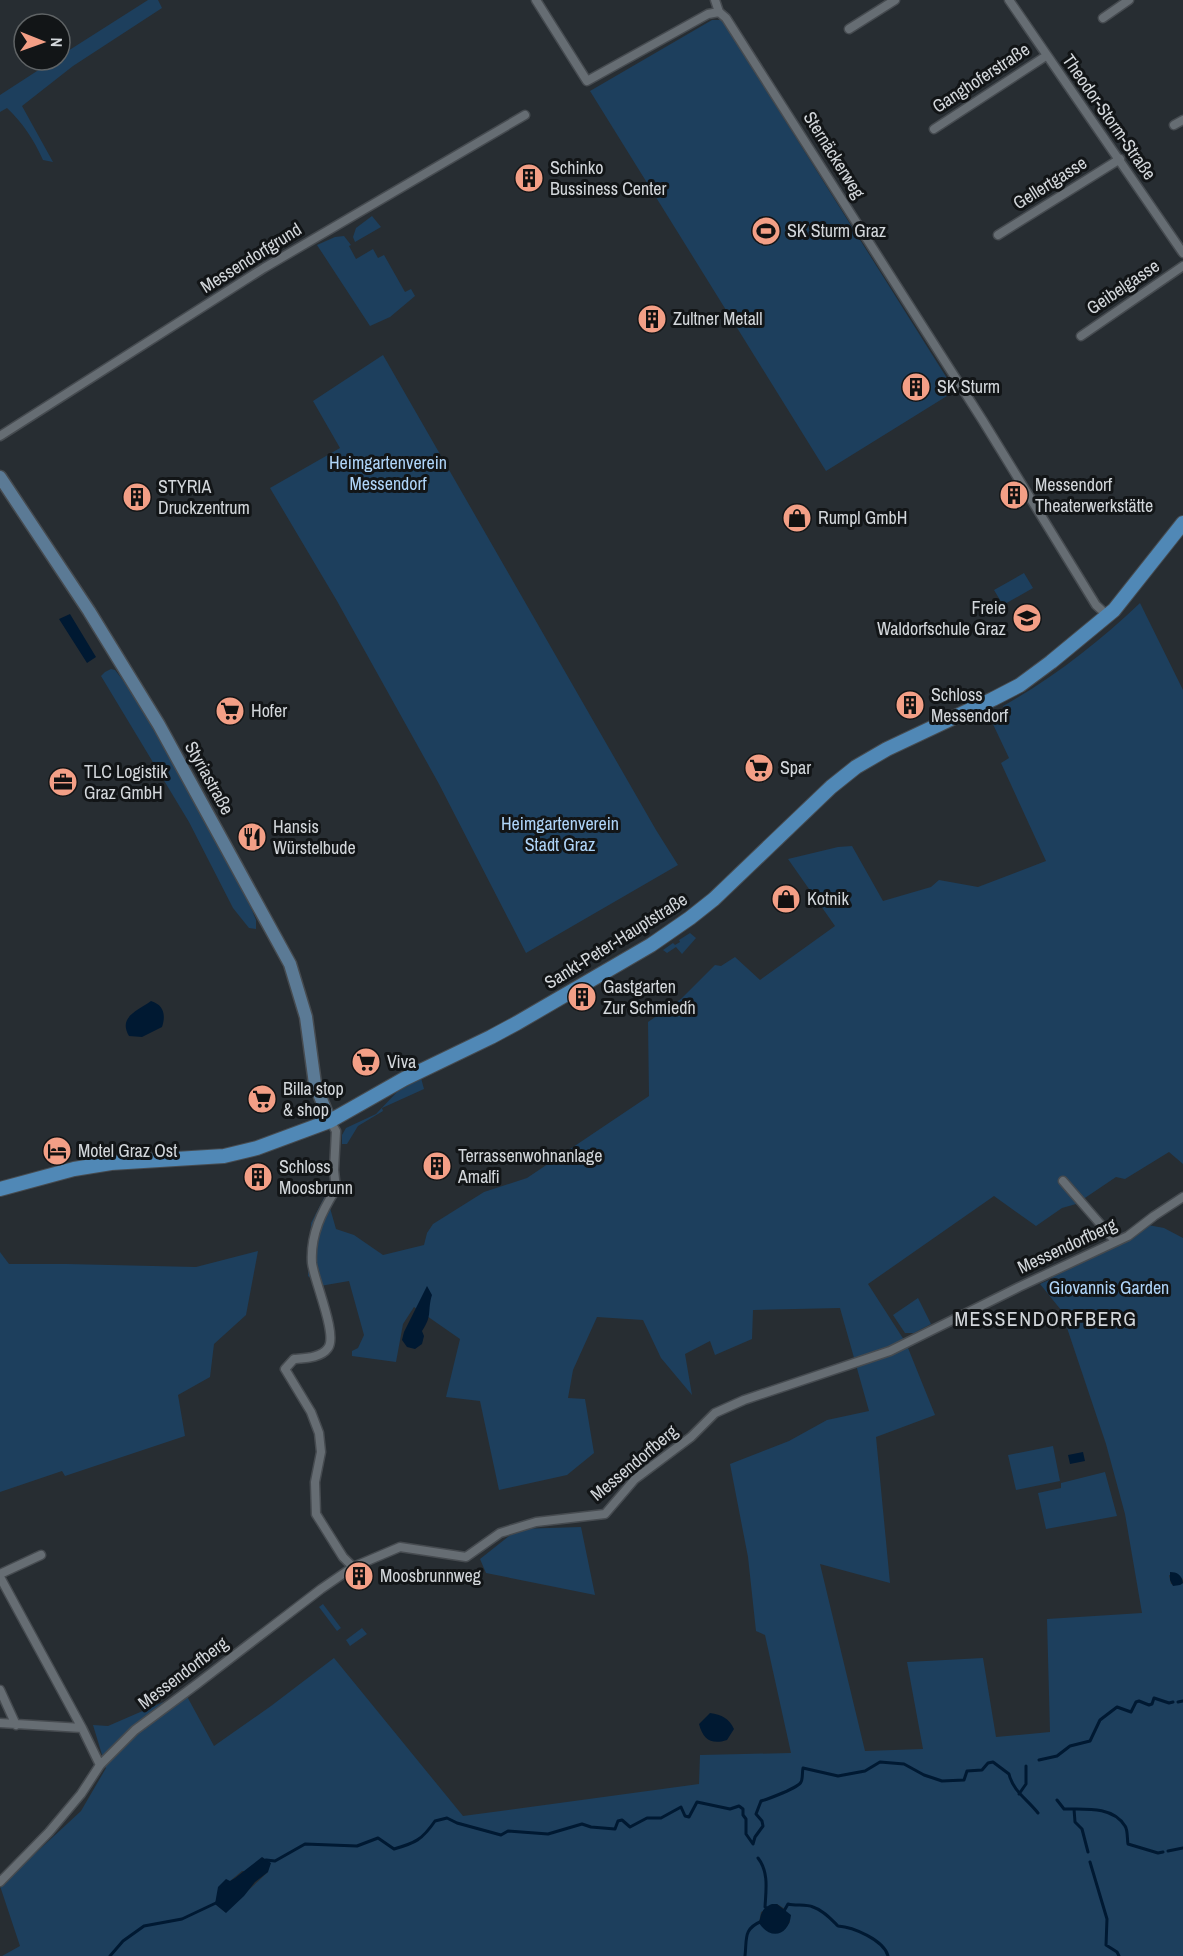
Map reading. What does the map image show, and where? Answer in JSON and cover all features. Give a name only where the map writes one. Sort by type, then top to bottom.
[{"type":"main road","name":"Sankt-Peter-Hauptstraße","points":[[0,1189],[74,1169],[111,1163],[224,1156],[257,1148],[330,1121],[404,1079],[500,1033],[651,945],[714,899],[856,767],[887,749],[983,705],[1020,685],[1052,662],[1108,616],[1183,523]]},
{"type":"street","points":[[536,0],[587,81],[704,16],[719,12],[715,0]]},
{"type":"street","points":[[849,29],[895,0]]},
{"type":"street","name":"Theodor-Storm-Straße","points":[[1009,0],[1183,253]]},
{"type":"street","points":[[1103,18],[1129,0]]},
{"type":"street","name":"Sternäckerweg","points":[[719,12],[730,23],[1096,605],[1108,616]]},
{"type":"street","name":"Ganghoferstraße","points":[[934,129],[1046,56]]},
{"type":"street","name":"Messendorfgrund","points":[[0,436],[273,263],[525,116]]},
{"type":"street","points":[[1174,125],[1183,120]]},
{"type":"street","name":"Gellertgasse","points":[[998,235],[1120,159]]},
{"type":"street","name":"Geibelgasse","points":[[1080,336],[1183,266]]},
{"type":"street","name":"Styriastraße","points":[[0,477],[89,611],[159,725],[290,964],[306,1017],[315,1084],[330,1121]]},
{"type":"street","points":[[330,1121],[336,1131],[334,1170],[336,1189],[318,1221],[312,1262],[328,1317],[331,1341],[326,1350],[312,1358],[294,1359],[285,1369],[311,1412],[319,1433],[321,1452],[315,1482],[316,1514],[343,1557],[353,1567]]},
{"type":"street","points":[[1063,1181],[1115,1241]]},
{"type":"street","name":"Messendorfberg","points":[[0,1882],[49,1832],[81,1794],[100,1765],[135,1730],[353,1567],[400,1546],[466,1557],[500,1533],[536,1522],[605,1514],[635,1479],[691,1437],[715,1413],[744,1400],[890,1351],[1128,1236],[1183,1197]]},
{"type":"street","points":[[41,1555],[0,1576],[100,1765]]},
{"type":"street","points":[[0,1690],[16,1725]]},
{"type":"street","points":[[0,1723],[82,1728]]},
{"type":"green space","points":[[148,0],[158,0],[162,8],[72,67],[72,48]]},
{"type":"green space","name":"SK Sturm Graz","points":[[712,20],[722,20],[955,391],[826,471],[590,91]]},
{"type":"green space","points":[[35,72],[65,72],[22,106],[53,162],[43,160],[32,139],[7,108],[0,112],[0,95]]},
{"type":"green space","points":[[372,216],[381,227],[355,242],[353,237],[356,228]]},
{"type":"green space","points":[[344,236],[351,245],[349,246],[356,259],[373,249],[378,258],[384,255],[405,292],[411,289],[415,296],[390,317],[370,326],[317,245],[335,237]]},
{"type":"green space","name":"Heimgartenverein Stadt Graz","points":[[383,355],[678,865],[526,953],[439,784],[337,601],[270,488],[340,448],[313,401]]},
{"type":"green space","points":[[1024,573],[1033,588],[1003,605],[994,590]]},
{"type":"green space","name":"Giovannis Garden","points":[[1140,603],[1183,690],[1183,1164],[1169,1152],[1125,1179],[1116,1177],[1076,1204],[1062,1208],[1036,1226],[994,1196],[868,1284],[906,1343],[935,1415],[876,1437],[890,1583],[820,1564],[865,1751],[923,1749],[907,1662],[983,1658],[996,1737],[1050,1732],[1047,1619],[1142,1613],[1125,1514],[1106,1444],[1061,1310],[1040,1284],[1051,1279],[1059,1268],[1148,1225],[1164,1228],[1183,1238],[1183,1581],[1182,1578],[1169,1575],[1171,1584],[1183,1583],[1183,1956],[2,1956],[20,1946],[0,1886],[81,1811],[106,1768],[93,1725],[108,1726],[168,1700],[183,1689],[214,1746],[334,1658],[463,1816],[699,1784],[700,1755],[791,1753],[765,1635],[756,1631],[748,1557],[730,1464],[789,1441],[827,1420],[869,1411],[840,1308],[753,1310],[752,1339],[715,1355],[710,1341],[685,1354],[692,1395],[661,1358],[643,1320],[597,1317],[573,1370],[568,1398],[585,1399],[594,1453],[567,1475],[499,1490],[480,1401],[446,1397],[460,1339],[414,1307],[403,1324],[396,1362],[352,1356],[352,1351],[358,1348],[364,1335],[349,1281],[320,1286],[308,1276],[311,1223],[326,1194],[336,1229],[354,1235],[383,1255],[424,1245],[427,1233],[433,1224],[484,1192],[527,1178],[649,1096],[648,1022],[681,999],[715,965],[721,966],[735,957],[760,980],[835,926],[788,859],[838,847],[852,846],[883,901],[931,887],[939,880],[978,887],[1046,861],[1001,763],[1009,758],[991,720],[1005,711],[1003,706],[1058,671]],"holes":[[[242,1871],[268,1872],[225,1912],[215,1904],[230,1881]],[[777,1904],[785,1909],[790,1922],[785,1929],[759,1923],[761,1912]]]},
{"type":"green space","points":[[111,669],[115,670],[132,692],[170,756],[241,884],[256,920],[256,929],[249,928],[233,908],[189,822],[101,676]]},
{"type":"green space","points":[[690,933],[696,938],[682,954],[676,947],[667,953],[663,950],[673,943],[675,945],[680,942],[679,940]]},
{"type":"green space","points":[[421,1078],[424,1089],[382,1108],[383,1111],[358,1126],[347,1144],[342,1144],[342,1135],[346,1128],[376,1114],[397,1092]]},
{"type":"green space","points":[[258,1251],[246,1315],[214,1344],[210,1377],[178,1395],[185,1436],[65,1476],[62,1471],[0,1492],[0,1252],[9,1264],[196,1267]]},
{"type":"green space","points":[[918,1298],[931,1324],[914,1333],[905,1333],[893,1315]]},
{"type":"green space","points":[[1053,1446],[1060,1481],[1016,1490],[1008,1455]]},
{"type":"green space","points":[[1105,1472],[1117,1516],[1046,1529],[1038,1493],[1061,1488],[1061,1483]]},
{"type":"green space","points":[[581,1527],[595,1595],[486,1573],[480,1559],[518,1529]]},
{"type":"green space","points":[[323,1604],[341,1628],[337,1631],[319,1607]]},
{"type":"green space","points":[[362,1628],[367,1634],[350,1646],[346,1640]]},
{"type":"shaded area","points":[[70,614],[96,657],[87,663],[59,619]]},
{"type":"shaded area","points":[[151,1001],[159,1005],[163,1011],[162,1027],[142,1037],[129,1036],[126,1029],[127,1019]]},
{"type":"shaded area","points":[[427,1286],[432,1295],[429,1317],[422,1331],[424,1336],[422,1344],[415,1349],[407,1347],[402,1340],[404,1332]]},
{"type":"shaded area","points":[[1083,1452],[1085,1461],[1070,1464],[1068,1455]]},
{"type":"shaded area","points":[[1170,1572],[1179,1574],[1183,1583],[1173,1586]]},
{"type":"shaded area","points":[[710,1713],[725,1718],[732,1725],[734,1729],[727,1740],[717,1742],[709,1740],[703,1734],[699,1724]]},
{"type":"shaded area","points":[[262,1857],[271,1863],[268,1872],[255,1882],[226,1913],[215,1904],[218,1887],[226,1879],[230,1881],[235,1878]]},
{"type":"shaded area","points":[[772,1904],[777,1904],[791,1915],[787,1927],[774,1934],[764,1929],[759,1923],[762,1911]]},
{"type":"waterway","points":[[1039,1760],[1057,1756],[1070,1746],[1090,1741],[1100,1720],[1117,1707],[1131,1712],[1136,1702],[1139,1701],[1149,1705],[1152,1704],[1154,1698],[1169,1703],[1173,1702]]},
{"type":"waterway","points":[[1178,1702],[1183,1701]]},
{"type":"waterway","points":[[266,1860],[275,1861],[305,1844],[357,1846],[378,1838],[394,1849],[418,1840],[435,1821],[447,1818],[501,1835],[508,1831],[548,1834],[582,1824],[615,1829],[618,1821],[622,1820],[630,1827],[647,1818],[661,1818],[681,1807],[685,1816],[689,1817],[697,1802],[730,1809],[739,1806],[743,1809],[746,1819],[746,1834],[753,1844],[763,1826],[756,1814],[761,1801],[799,1784],[802,1781],[803,1768],[838,1776],[865,1771],[880,1762],[904,1764],[924,1775],[942,1781],[964,1780],[967,1771],[982,1770],[988,1763],[993,1762],[1009,1774],[1017,1790],[1038,1813]]},
{"type":"waterway","points":[[1019,1794],[1026,1784],[1026,1766]]},
{"type":"waterway","points":[[1057,1800],[1064,1809],[1098,1810],[1113,1815],[1126,1828],[1128,1844],[1158,1853],[1163,1852]]},
{"type":"waterway","points":[[1074,1809],[1075,1822],[1082,1829],[1088,1852]]},
{"type":"waterway","points":[[1168,1851],[1183,1848]]},
{"type":"waterway","points":[[758,1858],[764,1869],[765,1907],[767,1908]]},
{"type":"waterway","points":[[1090,1862],[1107,1919],[1106,1945],[1119,1956]]},
{"type":"waterway","points":[[110,1956],[123,1941],[144,1926],[182,1919],[218,1902]]},
{"type":"waterway","points":[[784,1911],[788,1904],[817,1908],[838,1926],[852,1929],[874,1940],[881,1945],[888,1956]]},
{"type":"waterway","points":[[745,1956],[749,1931],[762,1921]]},
{"type":"place","name":"Schinko Bussiness Center","points":[[529,178]]},
{"type":"place","name":"SK Sturm Graz","points":[[766,231]]},
{"type":"place","name":"Zultner Metall","points":[[652,319]]},
{"type":"place","name":"SK Sturm","points":[[916,387]]},
{"type":"place","name":"Messendorf Theaterwerkstätte","points":[[1014,495]]},
{"type":"place","name":"STYRIA Druckzentrum","points":[[137,497]]},
{"type":"place","name":"Rumpl GmbH","points":[[797,518]]},
{"type":"place","name":"Freie Waldorfschule Graz","points":[[1027,618]]},
{"type":"place","name":"Schloss Messendorf","points":[[910,705]]},
{"type":"place","name":"Hofer","points":[[230,711]]},
{"type":"place","name":"Spar","points":[[759,768]]},
{"type":"place","name":"TLC Logistik Graz GmbH","points":[[63,782]]},
{"type":"place","name":"Hansis Würstelbude","points":[[252,837]]},
{"type":"place","name":"Kotnik","points":[[786,899]]},
{"type":"place","name":"Gastgarten Zur Schmied´n","points":[[582,997]]},
{"type":"place","name":"Viva","points":[[366,1062]]},
{"type":"place","name":"Billa stop & shop","points":[[262,1099]]},
{"type":"place","name":"Motel Graz Ost","points":[[57,1151]]},
{"type":"place","name":"Terrassenwohnanlage Amalfi","points":[[437,1166]]},
{"type":"place","name":"Schloss Moosbrunn","points":[[258,1177]]},
{"type":"place","name":"Moosbrunnweg","points":[[359,1576]]},
{"type":"district","name":"MESSENDORFBERG","points":[[1046,1319]]},
{"type":"park label","name":"Heimgartenverein Messendorf","points":[[388,473]]}]
